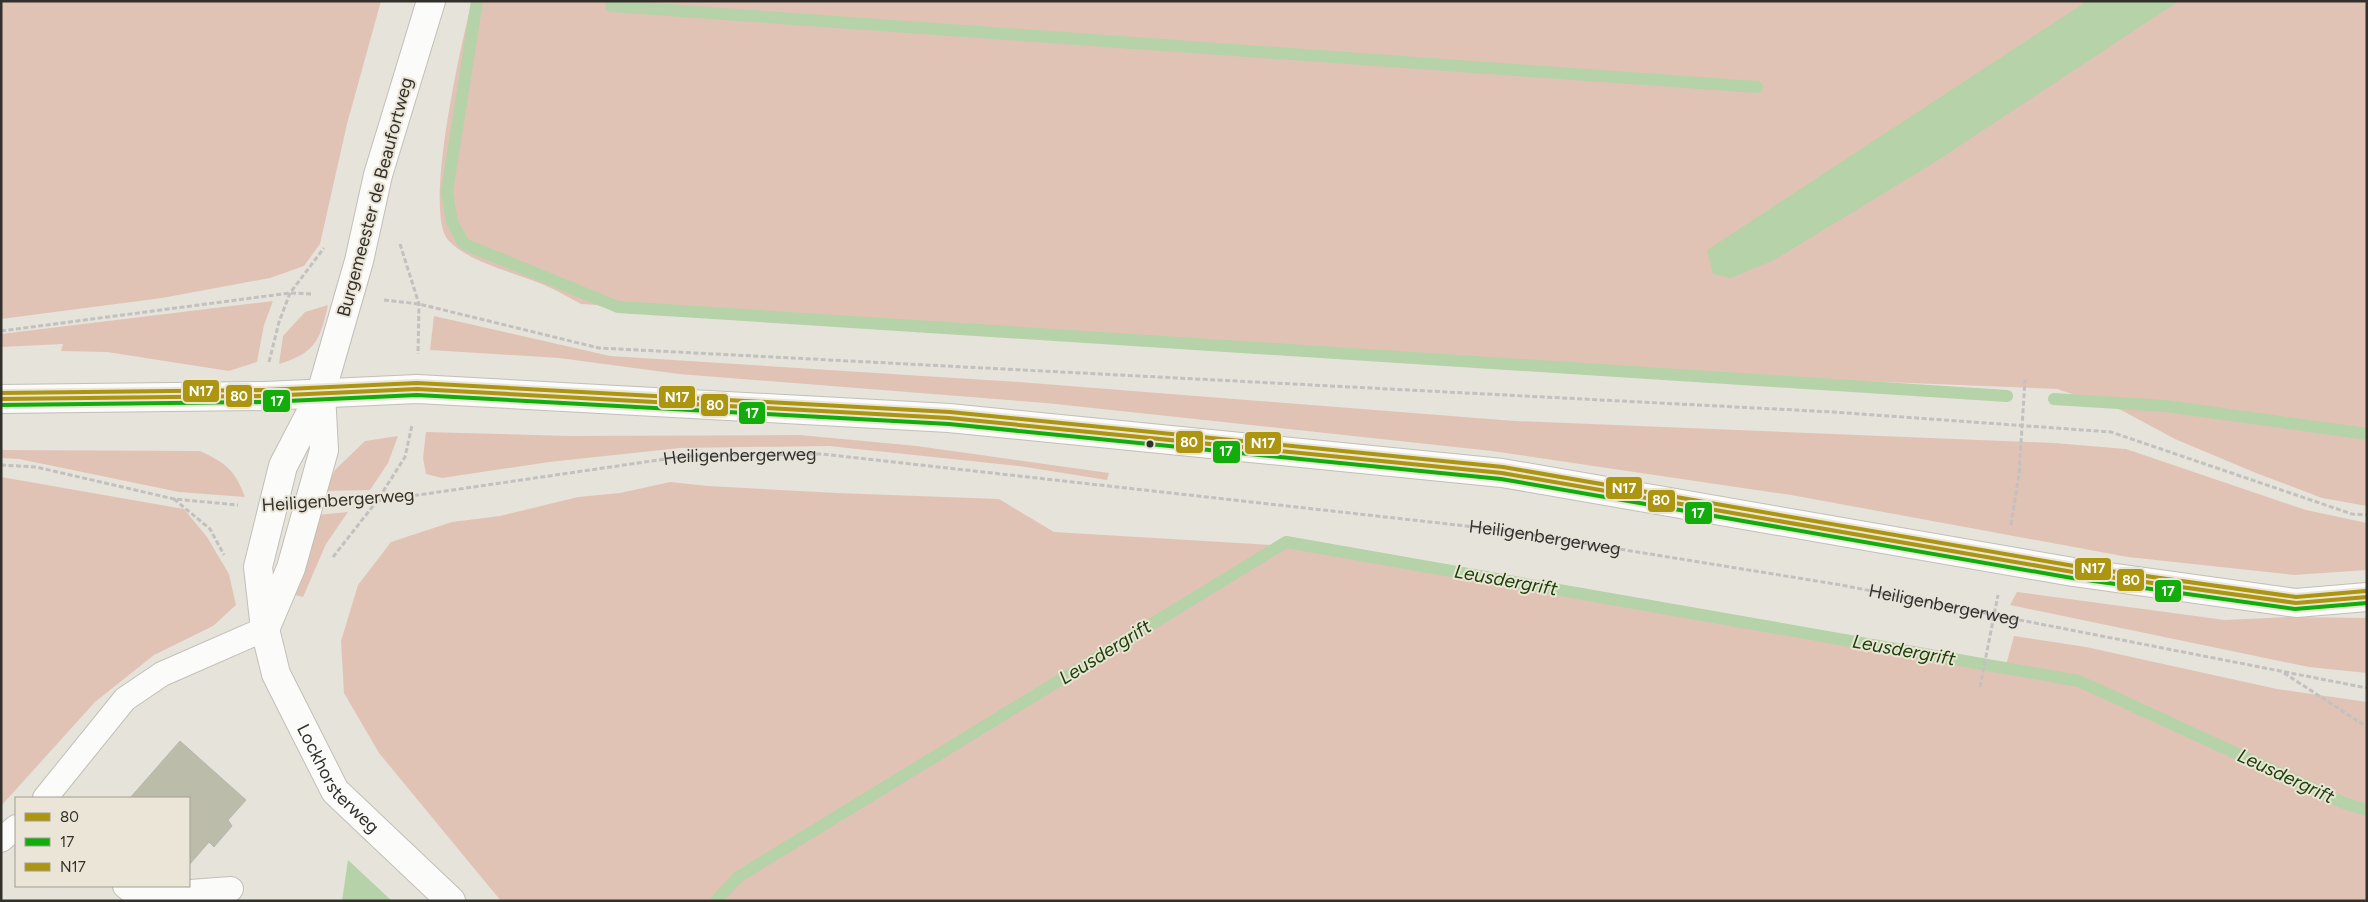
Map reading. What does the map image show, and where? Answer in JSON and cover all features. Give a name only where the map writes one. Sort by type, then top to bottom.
[{"type":"main road","name":"Burgemeester de Beaufortweg","points":[[320,393],[350,297],[378,175],[430,1]]},
{"type":"main road","points":[[1,399],[265,396],[417,389],[949,418],[1502,473],[2005,560],[2296,603],[2367,597]]},
{"type":"main road","points":[[265,629],[291,568],[324,450],[320,393]]},
{"type":"main road","name":"Lockhorsterweg","points":[[320,393],[283,466],[266,505],[258,567],[265,629],[276,674],[335,791],[451,901]]},
{"type":"lane","points":[[46,797],[126,699],[162,674],[265,629]]},
{"type":"lane","points":[[1,840],[15,828]]},
{"type":"lane","points":[[125,887],[137,896],[231,889]]},
{"type":"path","points":[[265,396],[269,359],[279,322],[290,293],[326,246]]},
{"type":"path","points":[[1,331],[290,293],[350,297]]},
{"type":"path","points":[[328,563],[377,501],[406,457],[417,389],[419,304],[600,348],[1833,412],[2111,432],[2352,514],[2367,515]]},
{"type":"path","points":[[1980,687],[1995,615],[2019,474],[2025,380]]},
{"type":"path","name":"Heiligenbergerweg","points":[[309,505],[377,501],[686,456],[822,454],[1502,530],[1841,585],[2367,688]]},
{"type":"path","name":"Heiligenbergerweg","points":[[1,465],[36,467],[174,499],[239,506],[266,505]]},
{"type":"path","points":[[2281,671],[2367,727]]},
{"type":"shaded area","points":[[1,1],[381,1],[347,124],[320,244],[304,266],[270,278],[162,298],[1,319]]},
{"type":"shaded area","points":[[472,1],[2367,1],[2367,506],[2322,498],[2175,439],[2121,410],[2057,389],[1540,368],[581,304],[558,291],[468,255],[448,240],[441,223],[442,162],[447,125],[453,86]]},
{"type":"shaded area","points":[[2087,1],[2179,1],[1932,164],[1774,260],[1731,278],[1713,274],[1707,250]]},
{"type":"shaded area","points":[[273,301],[264,325],[257,362],[229,371],[107,352],[61,351],[63,344],[1,347],[1,334]]},
{"type":"shaded area","points":[[328,305],[322,328],[314,344],[301,355],[279,364],[283,336],[305,312]]},
{"type":"shaded area","points":[[434,316],[610,356],[1019,382],[1515,421],[2054,443],[2126,449],[2306,510],[2367,523],[2367,570],[2294,575],[2128,557],[1791,495],[1492,451],[1046,403],[679,374],[559,358],[430,350]]},
{"type":"shaded area","points":[[426,432],[570,436],[800,435],[917,446],[1109,473],[1107,480],[1019,466],[829,446],[680,448],[549,462],[442,478],[426,474],[423,458]]},
{"type":"shaded area","points":[[398,436],[388,463],[370,490],[325,491],[335,470],[365,441]]},
{"type":"shaded area","points":[[1,450],[200,451],[217,459],[228,468],[237,480],[245,497],[179,492],[19,459],[1,458]]},
{"type":"shaded area","points":[[1,477],[184,509],[207,537],[229,574],[236,605],[213,626],[154,655],[95,702],[1,806]]},
{"type":"shaded area","points":[[670,482],[837,493],[999,499],[1054,532],[1288,546],[1619,601],[2005,669],[2014,636],[2086,647],[2277,689],[2367,702],[2367,901],[501,901],[379,753],[344,693],[341,641],[358,585],[391,542],[452,522],[500,516],[578,497],[620,493]]},
{"type":"shaded area","points":[[348,512],[326,544],[303,597],[295,595],[317,515]]},
{"type":"shaded area","points":[[2017,592],[2225,620],[2288,617],[2367,618],[2367,673],[2309,667],[2010,605]]},
{"type":"shaded area","points":[[348,860],[392,901],[342,901]]},
{"type":"building","points":[[180,741],[246,800],[228,820],[232,826],[214,847],[209,842],[190,864],[190,797],[131,797]]},
{"type":"waterway","points":[[477,1],[447,192],[452,222],[464,244],[618,307],[2007,396]]},
{"type":"waterway","points":[[611,6],[1757,87]]},
{"type":"waterway","points":[[2054,399],[2166,406],[2367,434]]},
{"type":"waterway","name":"Leusdergrift","points":[[716,901],[738,877],[1286,542],[2079,681],[2344,803],[2367,810]]},
{"type":"transit line","name":"N17","points":[[1,393],[265,390],[417,383],[950,412],[1503,467],[2074,566],[2296,597],[2366,591]]},
{"type":"transit line","name":"80","points":[[1,399],[265,396],[417,389],[949,418],[1502,473],[2073,572],[2296,603],[2367,597]]},
{"type":"transit line","name":"17","points":[[1,405],[265,402],[417,395],[949,424],[1501,479],[2072,578],[2295,609],[2367,603]]}]
